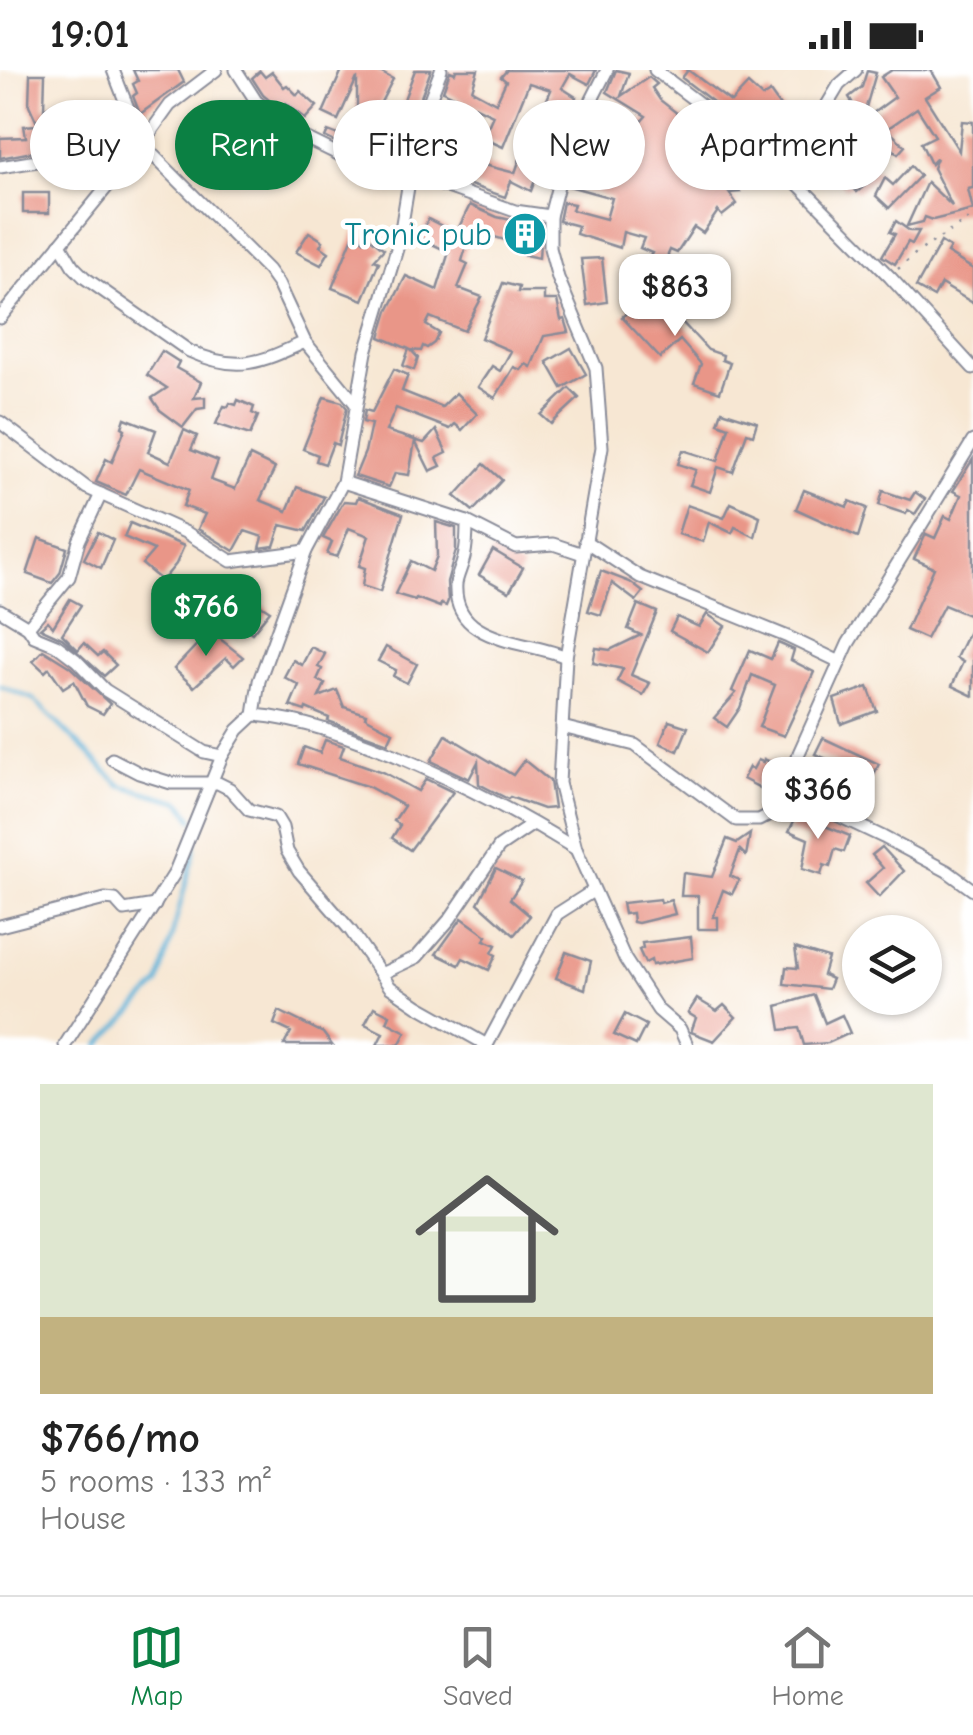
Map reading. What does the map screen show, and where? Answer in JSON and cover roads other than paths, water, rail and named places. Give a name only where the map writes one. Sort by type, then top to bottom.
[{"type":"street","points":[[112,70],[124,100]]},
{"type":"street","points":[[155,126],[170,106],[216,70]]},
{"type":"street","points":[[236,70],[256,100],[292,132],[333,152]]},
{"type":"street","points":[[430,100],[441,70]]},
{"type":"street","points":[[607,70],[568,146],[550,216],[550,248],[558,278],[596,368],[600,389],[601,461],[566,657],[559,783],[576,849],[639,983],[688,1043]]},
{"type":"street","points":[[655,70],[695,100]]},
{"type":"street","points":[[830,100],[848,72]]},
{"type":"street","points":[[155,157],[268,270],[305,342],[355,403]]},
{"type":"street","points":[[0,167],[30,164]]},
{"type":"street","points":[[0,318],[104,190]]},
{"type":"street","points":[[65,1045],[174,874],[222,756],[238,730],[254,715],[259,681],[306,550],[343,482],[366,352],[399,242],[408,190]]},
{"type":"street","points":[[458,190],[516,211],[550,216]]},
{"type":"street","points":[[804,190],[973,368]]},
{"type":"street","points":[[60,244],[85,278],[208,360],[236,365],[258,363],[305,342]]},
{"type":"street","points":[[0,422],[62,471],[101,494],[187,533],[231,560],[306,550]]},
{"type":"street","points":[[801,798],[796,766],[799,753],[838,662],[973,441]]},
{"type":"street","points":[[343,482],[467,522],[516,547],[554,544],[584,548],[640,578],[788,637],[838,662]]},
{"type":"street","points":[[28,627],[69,576],[79,540],[101,494]]},
{"type":"street","points":[[467,522],[456,586],[460,605],[470,622],[501,640],[566,657]]},
{"type":"street","points":[[0,610],[28,627],[34,636],[76,660],[106,690],[204,752],[222,756]]},
{"type":"street","points":[[254,715],[303,724],[400,758],[576,849]]},
{"type":"street","points":[[562,727],[646,751],[736,820],[759,820],[801,798]]},
{"type":"street","points":[[112,759],[171,783],[224,785],[249,810],[276,817],[286,851],[299,871],[352,932],[396,993],[487,1045],[556,914],[594,891]]},
{"type":"street","points":[[801,798],[971,885]]},
{"type":"street","points":[[381,974],[417,957],[450,919],[499,847],[533,824]]},
{"type":"street","points":[[0,926],[105,899],[115,900],[124,910],[155,905]]},
{"type":"waterway","points":[[0,686],[33,699],[120,785],[181,802],[193,820]]},
{"type":"waterway","points":[[100,1045],[159,984],[196,833]]},
{"type":"place","name":"Tronic pub","points":[[525,234]]}]
